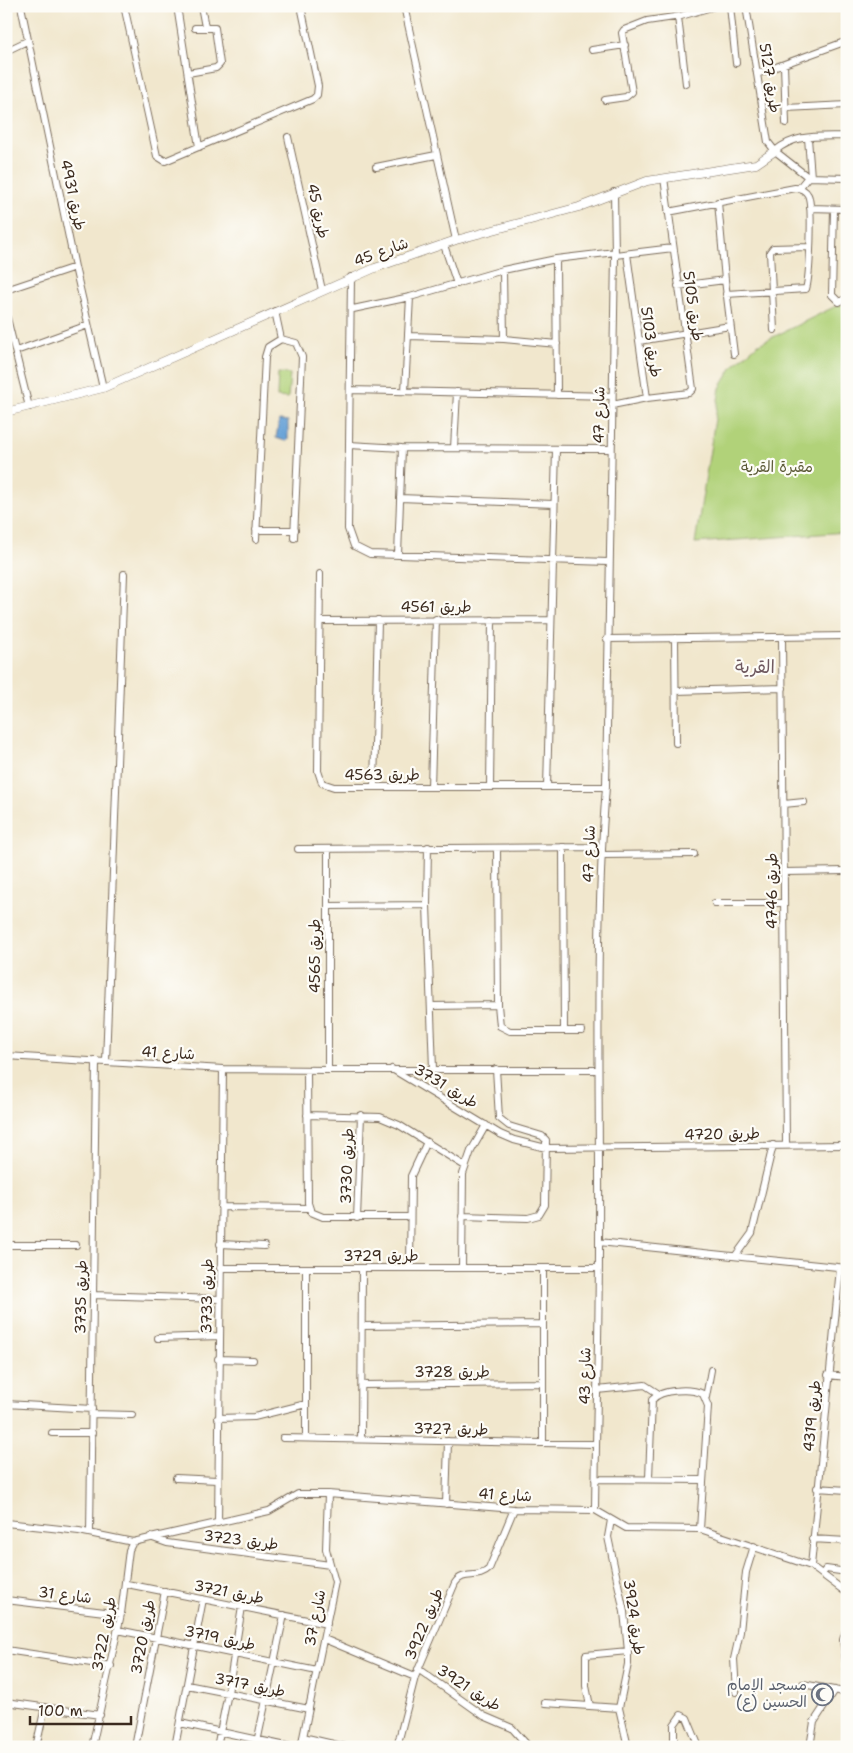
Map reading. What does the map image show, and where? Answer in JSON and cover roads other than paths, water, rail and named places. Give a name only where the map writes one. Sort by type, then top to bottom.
[{"type":"street","name":"طريق 4931","points":[[21,6],[75,267],[103,388]]},
{"type":"street","points":[[126,6],[124,10],[157,156],[165,161],[312,99],[317,95],[318,86],[301,6]]},
{"type":"street","points":[[178,6],[199,147]]},
{"type":"street","points":[[202,6],[205,27]]},
{"type":"street","points":[[404,6],[456,240]]},
{"type":"street","points":[[605,100],[626,97],[632,92],[624,30],[647,21],[678,16],[715,6]]},
{"type":"street","points":[[730,6],[736,62]]},
{"type":"street","name":"طريق 5127","points":[[746,6],[768,142],[775,151]]},
{"type":"street","points":[[678,16],[686,84]]},
{"type":"street","points":[[188,73],[216,68],[220,64],[215,28],[194,28]]},
{"type":"street","points":[[6,51],[27,40]]},
{"type":"street","points":[[757,74],[847,40]]},
{"type":"street","points":[[592,50],[625,45]]},
{"type":"street","points":[[784,65],[786,123]]},
{"type":"street","points":[[786,108],[847,105]]},
{"type":"street","points":[[847,136],[788,141],[775,151],[809,177],[847,178]]},
{"type":"street","name":"طريق 45","points":[[288,137],[322,290]]},
{"type":"street","points":[[668,212],[799,188],[809,177],[808,138]]},
{"type":"street","name":"شارع 45","points":[[6,412],[103,388],[352,277],[444,244],[578,207],[614,192],[664,178],[756,164],[775,151]]},
{"type":"street","points":[[376,168],[436,155]]},
{"type":"street","name":"طريق 5105","points":[[647,398],[692,392],[664,178]]},
{"type":"street","points":[[726,294],[806,289],[810,208],[807,193],[799,188]]},
{"type":"street","name":"شارع 47","points":[[598,1070],[601,847],[606,787],[608,562],[615,253],[614,192]]},
{"type":"street","points":[[718,202],[726,294],[734,354]]},
{"type":"street","points":[[810,208],[847,209]]},
{"type":"street","points":[[834,209],[832,296],[839,302],[847,298]]},
{"type":"street","points":[[444,244],[457,284]]},
{"type":"street","points":[[774,330],[771,250],[809,247]]},
{"type":"street","points":[[353,310],[410,297],[503,270],[556,259],[615,253],[627,254],[673,248]]},
{"type":"street","name":"طريق 5103","points":[[612,405],[647,398],[627,254]]},
{"type":"street","points":[[556,259],[557,395]]},
{"type":"street","points":[[6,290],[75,267]]},
{"type":"street","points":[[503,270],[504,339]]},
{"type":"street","points":[[352,277],[353,310],[348,529],[350,541],[364,553],[608,562]]},
{"type":"street","points":[[678,286],[725,280]]},
{"type":"street","points":[[405,391],[410,297]]},
{"type":"street","points":[[275,311],[281,339]]},
{"type":"street","points":[[6,314],[29,407]]},
{"type":"street","points":[[16,351],[88,325]]},
{"type":"street","points":[[639,341],[730,326]]},
{"type":"street","points":[[409,336],[504,339],[557,344]]},
{"type":"street","points":[[256,539],[265,357],[268,347],[281,339],[296,343],[302,357],[294,538]]},
{"type":"street","points":[[350,390],[612,396]]},
{"type":"street","points":[[454,448],[456,392]]},
{"type":"street","points":[[349,445],[402,448],[611,449]]},
{"type":"street","points":[[398,555],[402,448]]},
{"type":"street","points":[[547,787],[556,449]]},
{"type":"street","points":[[400,498],[554,504]]},
{"type":"street","points":[[256,530],[295,530]]},
{"type":"street","points":[[106,1062],[124,574]]},
{"type":"street","points":[[320,574],[321,620]]},
{"type":"street","points":[[431,787],[436,619]]},
{"type":"street","name":"طريق 4561","points":[[321,620],[551,620]]},
{"type":"street","name":"طريق 4563","points":[[321,620],[319,778],[322,783],[334,787],[606,787]]},
{"type":"street","points":[[374,787],[378,620]]},
{"type":"street","points":[[490,787],[492,620]]},
{"type":"street","points":[[607,639],[847,636]]},
{"type":"street","name":"طريق 4746","points":[[782,637],[786,1145]]},
{"type":"street","points":[[675,638],[676,744]]},
{"type":"street","points":[[676,691],[782,688]]},
{"type":"street","points":[[784,804],[804,802]]},
{"type":"street","points":[[428,847],[427,906],[433,1069]]},
{"type":"street","points":[[563,847],[564,1031]]},
{"type":"street","points":[[298,849],[601,847]]},
{"type":"street","points":[[497,848],[499,1022],[503,1030],[582,1031]]},
{"type":"street","name":"طريق 4565","points":[[328,849],[328,1067]]},
{"type":"street","points":[[601,855],[694,854]]},
{"type":"street","points":[[784,872],[847,871]]},
{"type":"street","points":[[715,903],[784,903]]},
{"type":"street","points":[[328,906],[427,906]]},
{"type":"street","points":[[432,1006],[498,1005]]},
{"type":"street","name":"شارع 41","points":[[6,1056],[223,1069],[307,1071],[328,1067],[598,1070]]},
{"type":"street","name":"طريق 3735","points":[[90,1533],[96,1061]]},
{"type":"street","name":"طريق 3733","points":[[218,1523],[218,1360],[223,1069]]},
{"type":"street","name":"طريق 3731","points":[[392,1069],[514,1140],[546,1148],[598,1149]]},
{"type":"street","points":[[462,1216],[528,1218],[539,1215],[545,1205],[546,1140],[542,1136],[505,1125],[499,1118],[496,1069]]},
{"type":"street","name":"شارع 43","points":[[595,1510],[600,1242],[598,1070]]},
{"type":"street","points":[[220,1207],[309,1208],[307,1071]]},
{"type":"street","name":"طريق 3730","points":[[307,1115],[361,1115],[390,1120],[465,1166]]},
{"type":"street","name":"طريق 3730","points":[[357,1218],[361,1115]]},
{"type":"street","name":"طريق 3731","points":[[462,1268],[462,1183],[465,1166],[486,1125]]},
{"type":"street","points":[[410,1268],[409,1217],[411,1176],[427,1142]]},
{"type":"street","points":[[736,1255],[752,1233],[773,1145]]},
{"type":"street","name":"طريق 4720","points":[[598,1149],[847,1145]]},
{"type":"street","name":"طريق 3730","points":[[309,1208],[318,1217],[409,1217]]},
{"type":"street","points":[[600,1242],[736,1255],[843,1268]]},
{"type":"street","points":[[220,1244],[264,1246]]},
{"type":"street","points":[[6,1245],[76,1245]]},
{"type":"street","name":"طريق 3729","points":[[220,1268],[599,1268]]},
{"type":"street","points":[[306,1268],[306,1438]]},
{"type":"street","points":[[362,1268],[362,1440]]},
{"type":"street","points":[[543,1268],[543,1443]]},
{"type":"street","name":"طريق 4319","points":[[811,1566],[828,1375],[843,1268]]},
{"type":"street","points":[[93,1295],[219,1299]]},
{"type":"street","points":[[362,1326],[543,1324]]},
{"type":"street","points":[[158,1338],[219,1336]]},
{"type":"street","points":[[218,1360],[253,1360]]},
{"type":"street","points":[[700,1529],[708,1406],[706,1397],[711,1370]]},
{"type":"street","points":[[828,1375],[847,1377]]},
{"type":"street","name":"طريق 3728","points":[[362,1385],[543,1383]]},
{"type":"street","points":[[598,1390],[645,1385],[659,1394],[699,1392],[706,1397]]},
{"type":"street","points":[[650,1478],[651,1404],[659,1394]]},
{"type":"street","points":[[6,1404],[132,1415]]},
{"type":"street","points":[[218,1418],[254,1417],[306,1404]]},
{"type":"street","points":[[52,1433],[92,1433]]},
{"type":"street","name":"طريق 3727","points":[[283,1438],[596,1444]]},
{"type":"street","points":[[446,1504],[448,1441]]},
{"type":"street","points":[[176,1478],[217,1480]]},
{"type":"street","points":[[595,1479],[650,1478],[703,1480]]},
{"type":"street","points":[[817,1488],[847,1490]]},
{"type":"street","name":"شارع 41","points":[[150,1537],[269,1511],[298,1494],[328,1494],[514,1509],[595,1510],[620,1526],[631,1529],[700,1529],[754,1546],[811,1566],[834,1586],[847,1593]]},
{"type":"street","name":"شارع 37","points":[[301,1747],[335,1582],[326,1550],[328,1494]]},
{"type":"street","name":"طريق 3922","points":[[397,1747],[415,1677],[457,1580],[463,1576],[482,1574],[488,1569],[514,1509]]},
{"type":"street","name":"طريق 3924","points":[[612,1520],[608,1537],[624,1612],[628,1651],[628,1664],[620,1708],[628,1747]]},
{"type":"street","points":[[6,1523],[90,1533],[133,1542],[150,1537]]},
{"type":"street","name":"طريق 3723","points":[[150,1537],[166,1543],[330,1565]]},
{"type":"street","points":[[812,1539],[847,1541]]},
{"type":"street","name":"طريق 3722","points":[[92,1747],[122,1614],[130,1550],[133,1542]]},
{"type":"street","points":[[736,1692],[734,1659],[740,1632],[746,1572],[754,1546]]},
{"type":"street","points":[[822,1574],[826,1569],[847,1572]]},
{"type":"street","name":"طريق 3721","points":[[127,1584],[327,1624]]},
{"type":"street","name":"طريق 3720","points":[[135,1747],[164,1591]]},
{"type":"street","points":[[175,1747],[203,1599]]},
{"type":"street","name":"شارع 31","points":[[6,1600],[122,1614]]},
{"type":"street","points":[[217,1747],[242,1607]]},
{"type":"street","points":[[257,1743],[284,1615]]},
{"type":"street","points":[[847,1626],[843,1640],[847,1670]]},
{"type":"street","name":"طريق 3719","points":[[118,1630],[317,1671]]},
{"type":"street","name":"طريق 3921","points":[[324,1639],[415,1677]]},
{"type":"street","points":[[6,1650],[111,1666]]},
{"type":"street","points":[[590,1706],[586,1686],[586,1655],[628,1651]]},
{"type":"street","name":"طريق 3921","points":[[418,1669],[484,1716],[512,1728],[529,1747]]},
{"type":"street","points":[[803,1684],[835,1690],[847,1695]]},
{"type":"street","name":"طريق 3717","points":[[187,1685],[309,1709]]},
{"type":"street","points":[[810,1747],[814,1722],[835,1690]]},
{"type":"street","points":[[6,1702],[100,1715]]},
{"type":"street","points":[[545,1703],[620,1708]]},
{"type":"street","points":[[36,1747],[45,1707]]},
{"type":"street","points":[[674,1747],[674,1726],[681,1715],[687,1718],[699,1747]]},
{"type":"street","points":[[180,1723],[221,1732],[257,1743],[291,1747]]},
{"type":"street","points":[[303,1736],[346,1747]]},
{"type":"water","points":[[279,420],[288,421],[288,439],[285,441],[276,438]]},
{"type":"place","name":"مسجد الإمام الحسين (ع)","points":[[823,1694]]},
{"type":"district","name":"القرية","points":[[755,667]]},
{"type":"park label","name":"مقبرة القرية","points":[[777,467]]}]
